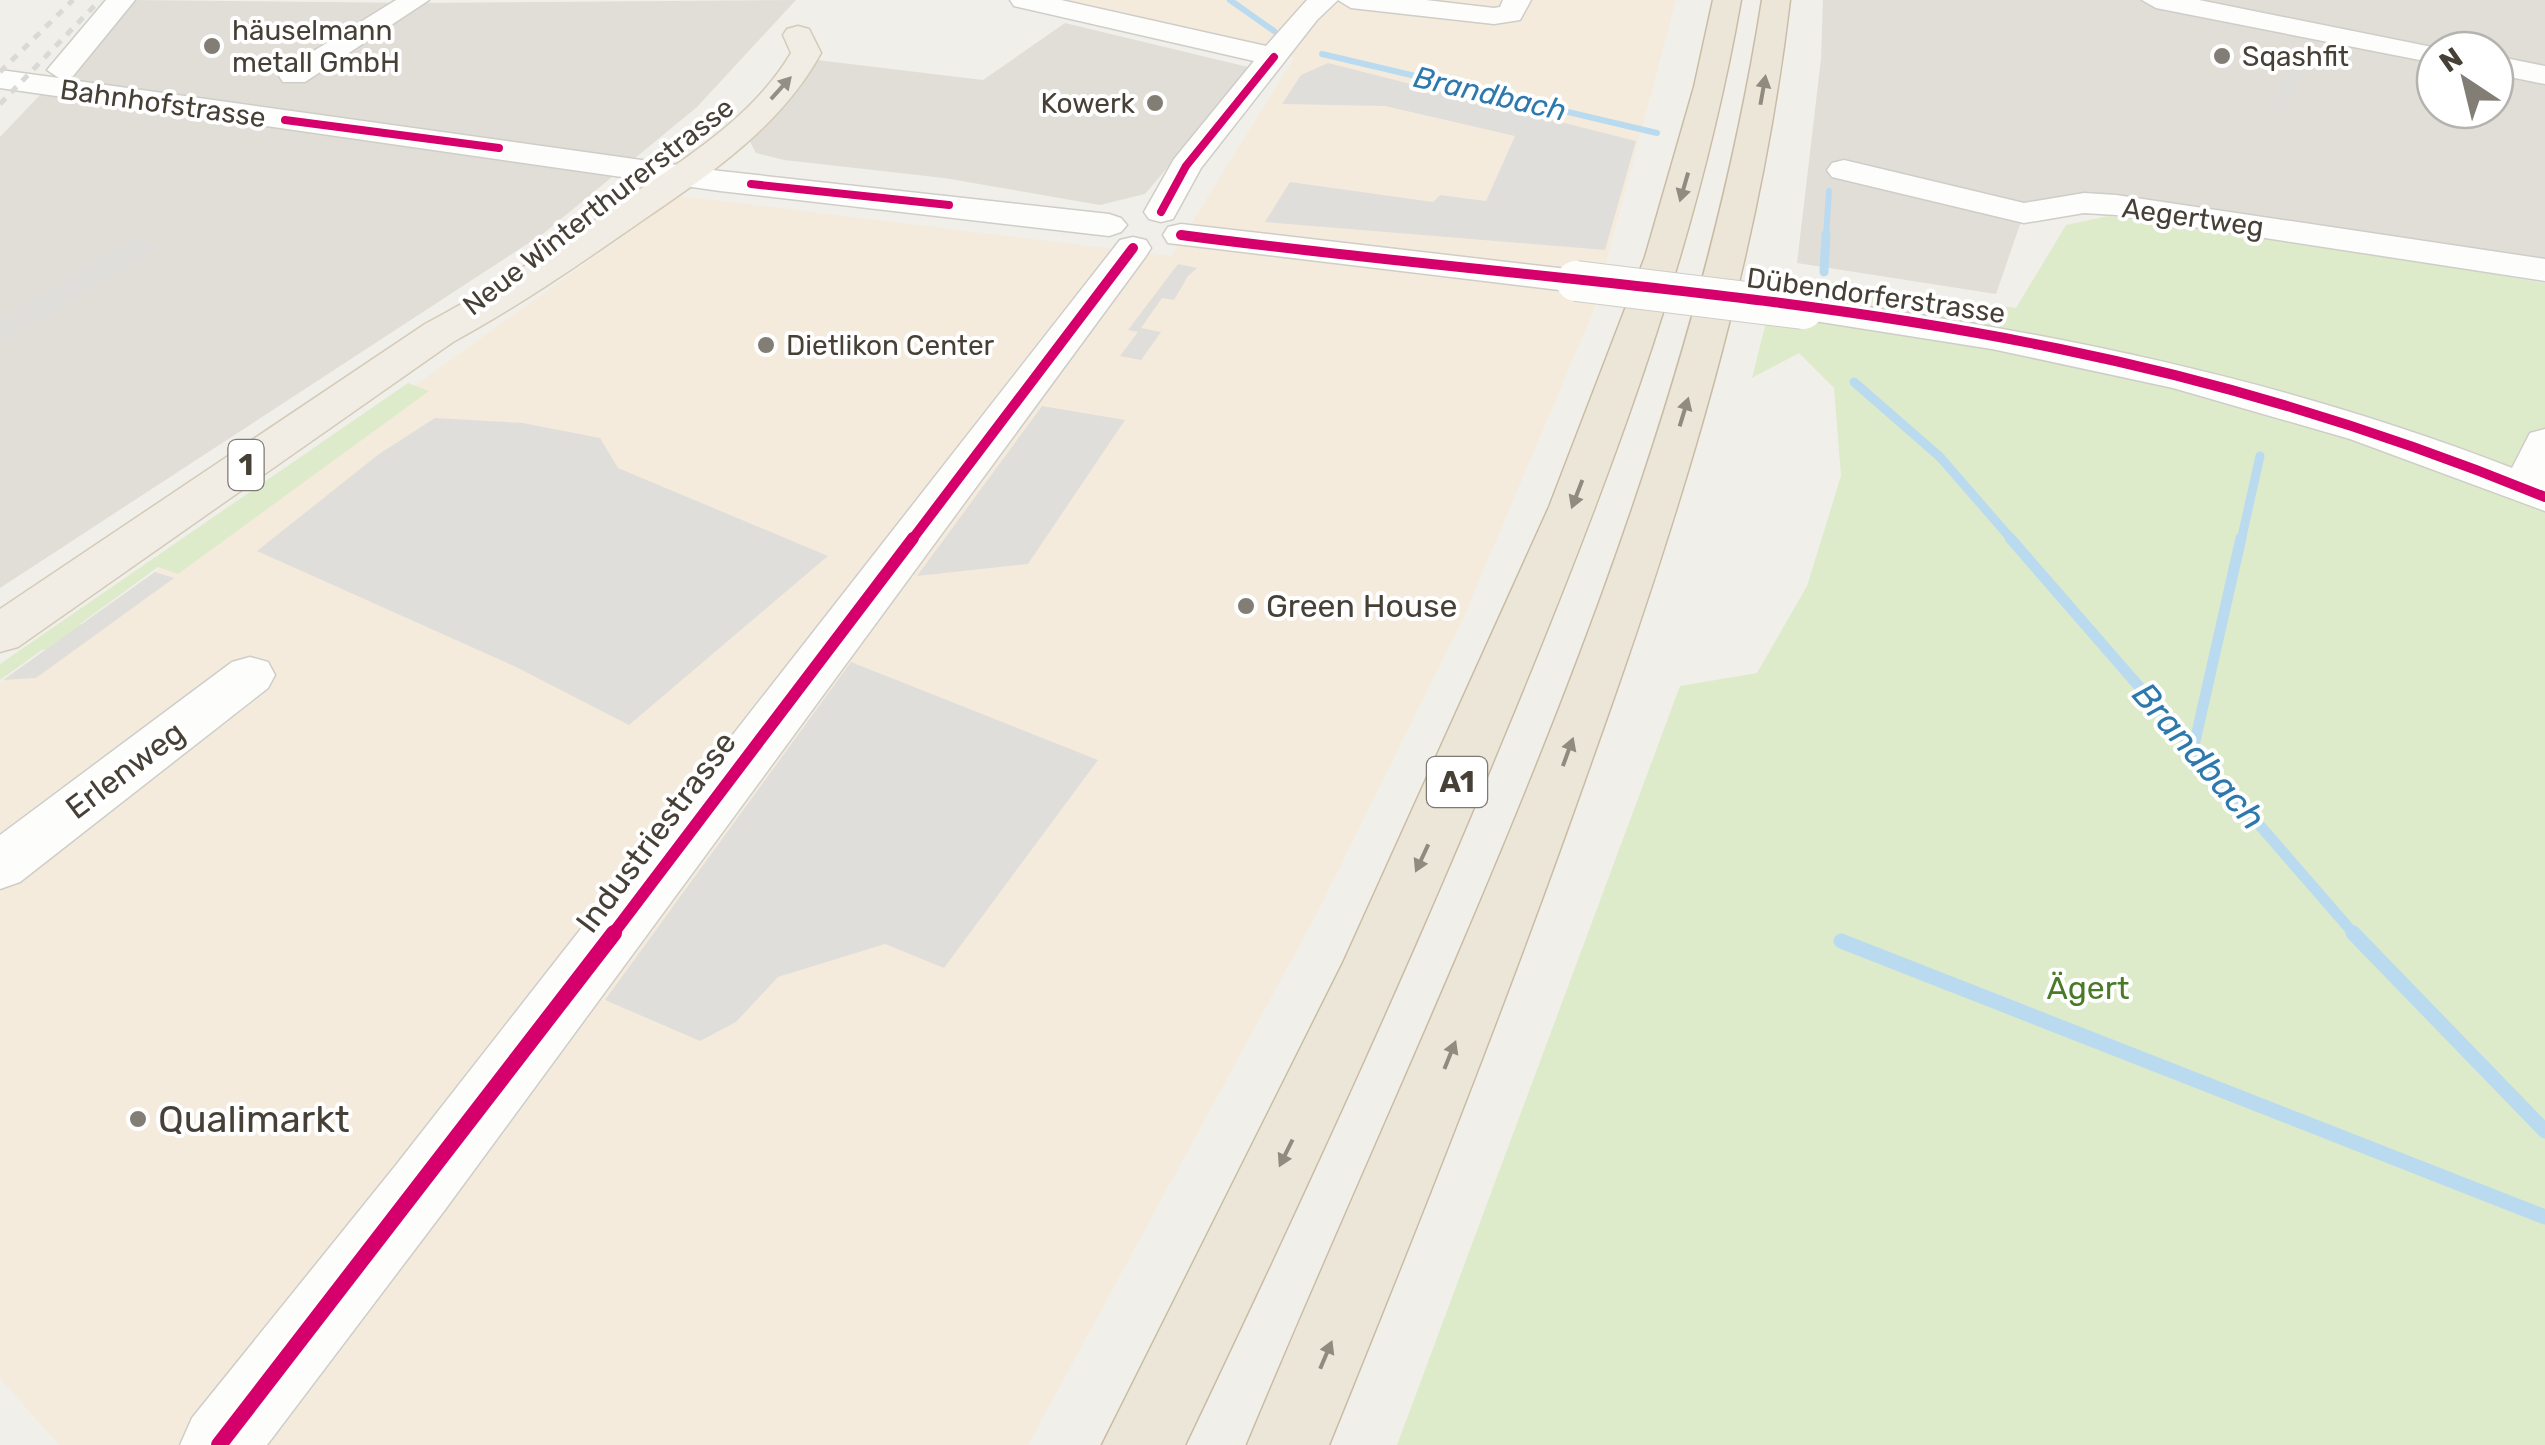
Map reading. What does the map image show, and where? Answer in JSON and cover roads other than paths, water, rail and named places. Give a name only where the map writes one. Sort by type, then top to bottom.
[{"type":"highway","name":"A1","points":[[1143,1445],[1378,955],[1461,774],[1564,530],[1632,350],[1677,212],[1727,0]]},
{"type":"highway","points":[[1288,1445],[1486,965],[1635,565],[1694,379],[1737,221],[1760,109],[1776,0]]},
{"type":"main road","name":"Neue Winterthurerstrasse","points":[[0,634],[439,333],[512,294],[578,251],[667,172],[724,148],[794,74],[806,53],[804,24]]},
{"type":"street","points":[[62,70],[122,0]]},
{"type":"street","points":[[294,76],[415,0]]},
{"type":"street","points":[[1024,0],[1274,57]]},
{"type":"street","points":[[1351,0],[1506,8]]},
{"type":"street","points":[[2156,0],[2415,50]]},
{"type":"street","points":[[1171,224],[1186,166],[1274,57],[1308,2]]},
{"type":"street","points":[[2515,69],[2545,75]]},
{"type":"street","name":"Bahnhofstrasse","points":[[0,80],[667,172]]},
{"type":"street","name":"Aegertweg","points":[[1844,170],[2024,213],[2084,203],[2116,205],[2545,270]]},
{"type":"street","points":[[667,172],[1121,237]]},
{"type":"street","name":"Dübendorferstrasse","points":[[1121,237],[1136,212],[1171,224],[1986,335],[2166,374],[2320,417],[2532,492]]},
{"type":"street","name":"Industriestrasse","points":[[219,1445],[489,1098],[1121,237]]},
{"type":"street","points":[[2532,492],[2545,442]]},
{"type":"street","name":"Erlenweg","points":[[0,866],[250,675]]},
{"type":"waterway","name":"Brandbach","points":[[1230,0],[1274,31]]},
{"type":"waterway","name":"Brandbach","points":[[1322,54],[1657,133]]},
{"type":"waterway","name":"Brandbach","points":[[1826,236],[1829,191]]},
{"type":"waterway","name":"Brandbach","points":[[1824,272],[1826,234]]},
{"type":"waterway","name":"Brandbach","points":[[1854,382],[1940,457],[2013,541]]},
{"type":"waterway","points":[[2241,541],[2260,456]]},
{"type":"waterway","name":"Brandbach","points":[[2010,538],[2193,749]]},
{"type":"waterway","points":[[2193,749],[2241,538]]},
{"type":"waterway","name":"Brandbach","points":[[2193,749],[2355,935]]},
{"type":"waterway","name":"Brandbach","points":[[2353,933],[2545,1131]]},
{"type":"waterway","points":[[1841,941],[2545,1217]]},
{"type":"railway","points":[[0,72],[73,0]]},
{"type":"railway","points":[[0,104],[100,0]]},
{"type":"place","name":"häuselmann metall GmbH","points":[[212,46]]},
{"type":"place","name":"Sqashfit","points":[[2222,56]]},
{"type":"place","name":"Kowerk","points":[[1155,103]]},
{"type":"place","name":"Dietlikon Center","points":[[766,345]]},
{"type":"place","name":"Green House","points":[[1246,606]]},
{"type":"place","name":"Qualimarkt","points":[[138,1119]]},
{"type":"park label","name":"Ägert","points":[[2088,988]]}]
